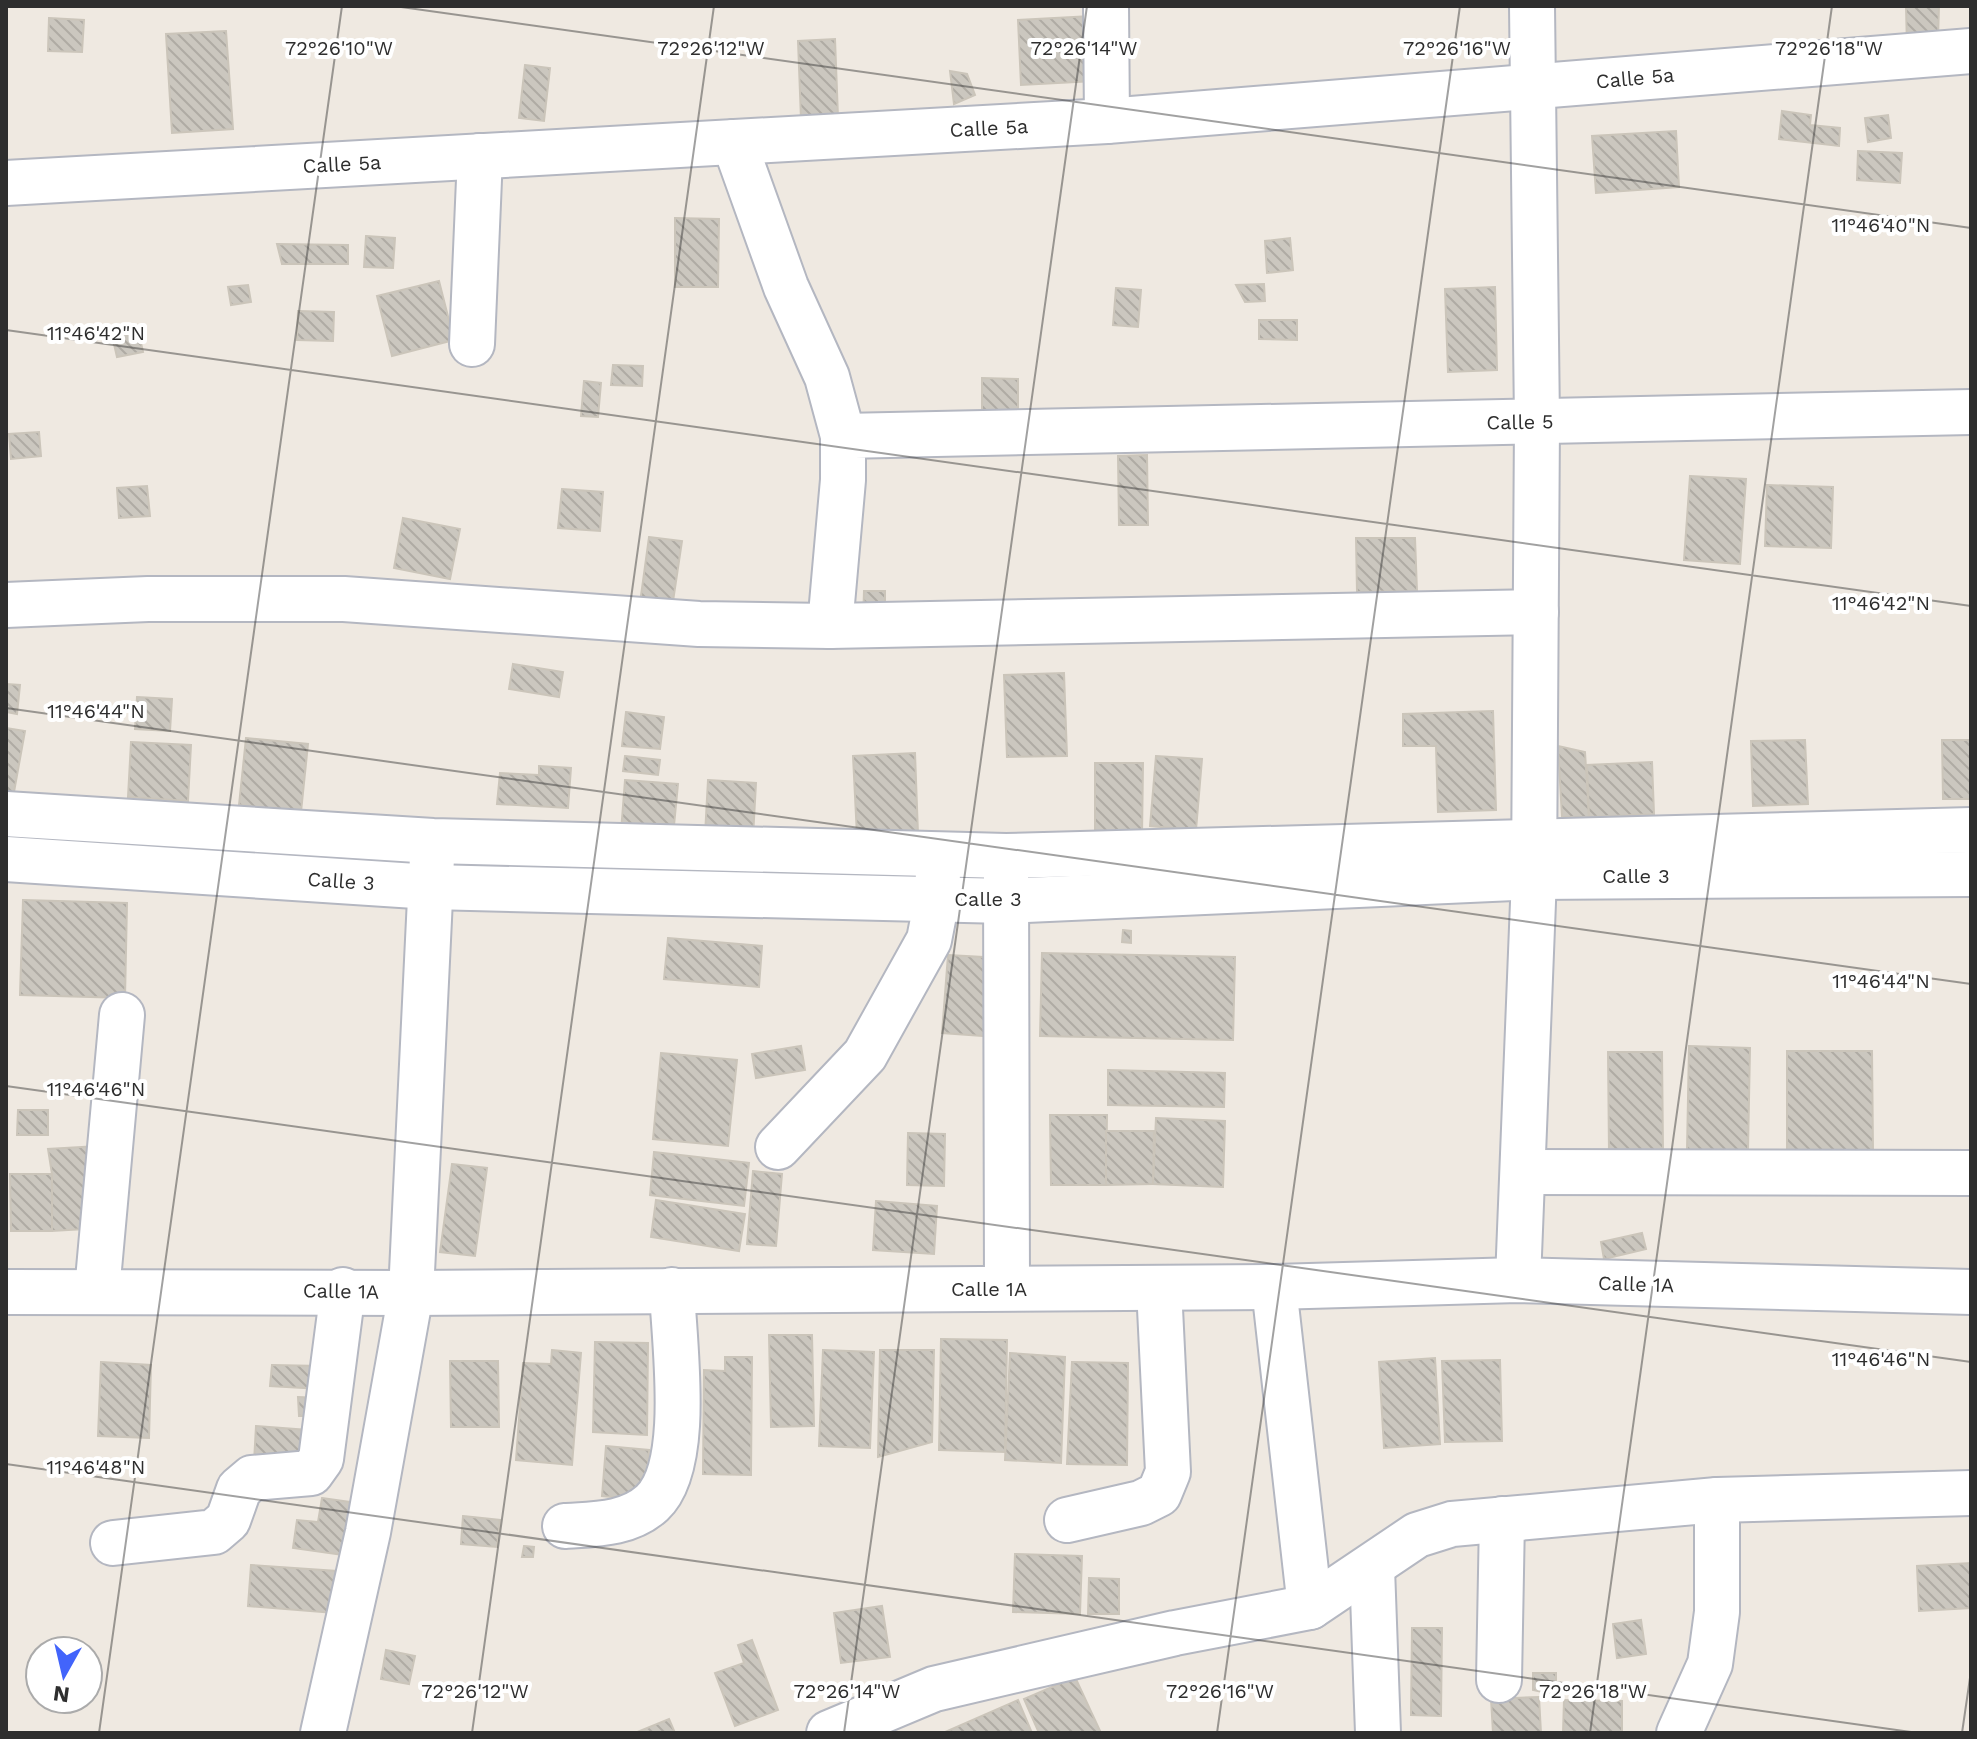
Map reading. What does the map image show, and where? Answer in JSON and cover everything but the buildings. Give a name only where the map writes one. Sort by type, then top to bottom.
[{"type":"street","points":[[1106,6],[1107,121]]},
{"type":"street","points":[[1518,1280],[1525,1172],[1534,859],[1537,422],[1532,6]]},
{"type":"street","name":"Calle 5a","points":[[6,183],[1107,121],[1971,51]]},
{"type":"street","points":[[734,142],[786,287],[827,377],[843,436],[843,480],[830,626]]},
{"type":"street","points":[[472,344],[480,156]]},
{"type":"street","name":"Calle 5","points":[[843,436],[1971,412]]},
{"type":"street","points":[[6,605],[148,599],[344,599],[699,624],[830,626],[1536,612]]},
{"type":"street","name":"Calle 3","points":[[6,814],[433,841],[1006,856],[1534,859],[1971,874]]},
{"type":"street","name":"Calle 3","points":[[6,859],[431,887],[1005,901],[1534,859],[1971,830]]},
{"type":"street","points":[[323,1733],[368,1532],[411,1293],[433,841]]},
{"type":"street","points":[[778,1147],[865,1055],[929,940],[937,899],[938,853]]},
{"type":"street","points":[[1006,856],[1007,1288]]},
{"type":"street","points":[[97,1291],[122,1015]]},
{"type":"street","points":[[1525,1172],[1971,1173]]},
{"type":"street","name":"Calle 1A","points":[[6,1292],[343,1290],[411,1293],[1159,1288],[1518,1280],[1971,1292]]},
{"type":"street","points":[[1274,1287],[1310,1607]]},
{"type":"street","points":[[1067,1520],[1141,1503],[1159,1494],[1168,1472],[1159,1288]]},
{"type":"street","points":[[113,1543],[214,1532],[228,1520],[239,1489],[252,1478],[311,1473],[321,1459],[343,1290]]},
{"type":"street","points":[[565,1526],[617,1522],[651,1505],[670,1481],[677,1450],[672,1290]]},
{"type":"street","points":[[829,1733],[934,1689],[1175,1633],[1310,1607],[1417,1535],[1452,1524],[1717,1500],[1971,1493]]},
{"type":"street","points":[[1679,1733],[1710,1664],[1717,1612],[1717,1500]]},
{"type":"street","points":[[1499,1680],[1502,1519]]},
{"type":"street","points":[[1372,1568],[1378,1733]]}]
